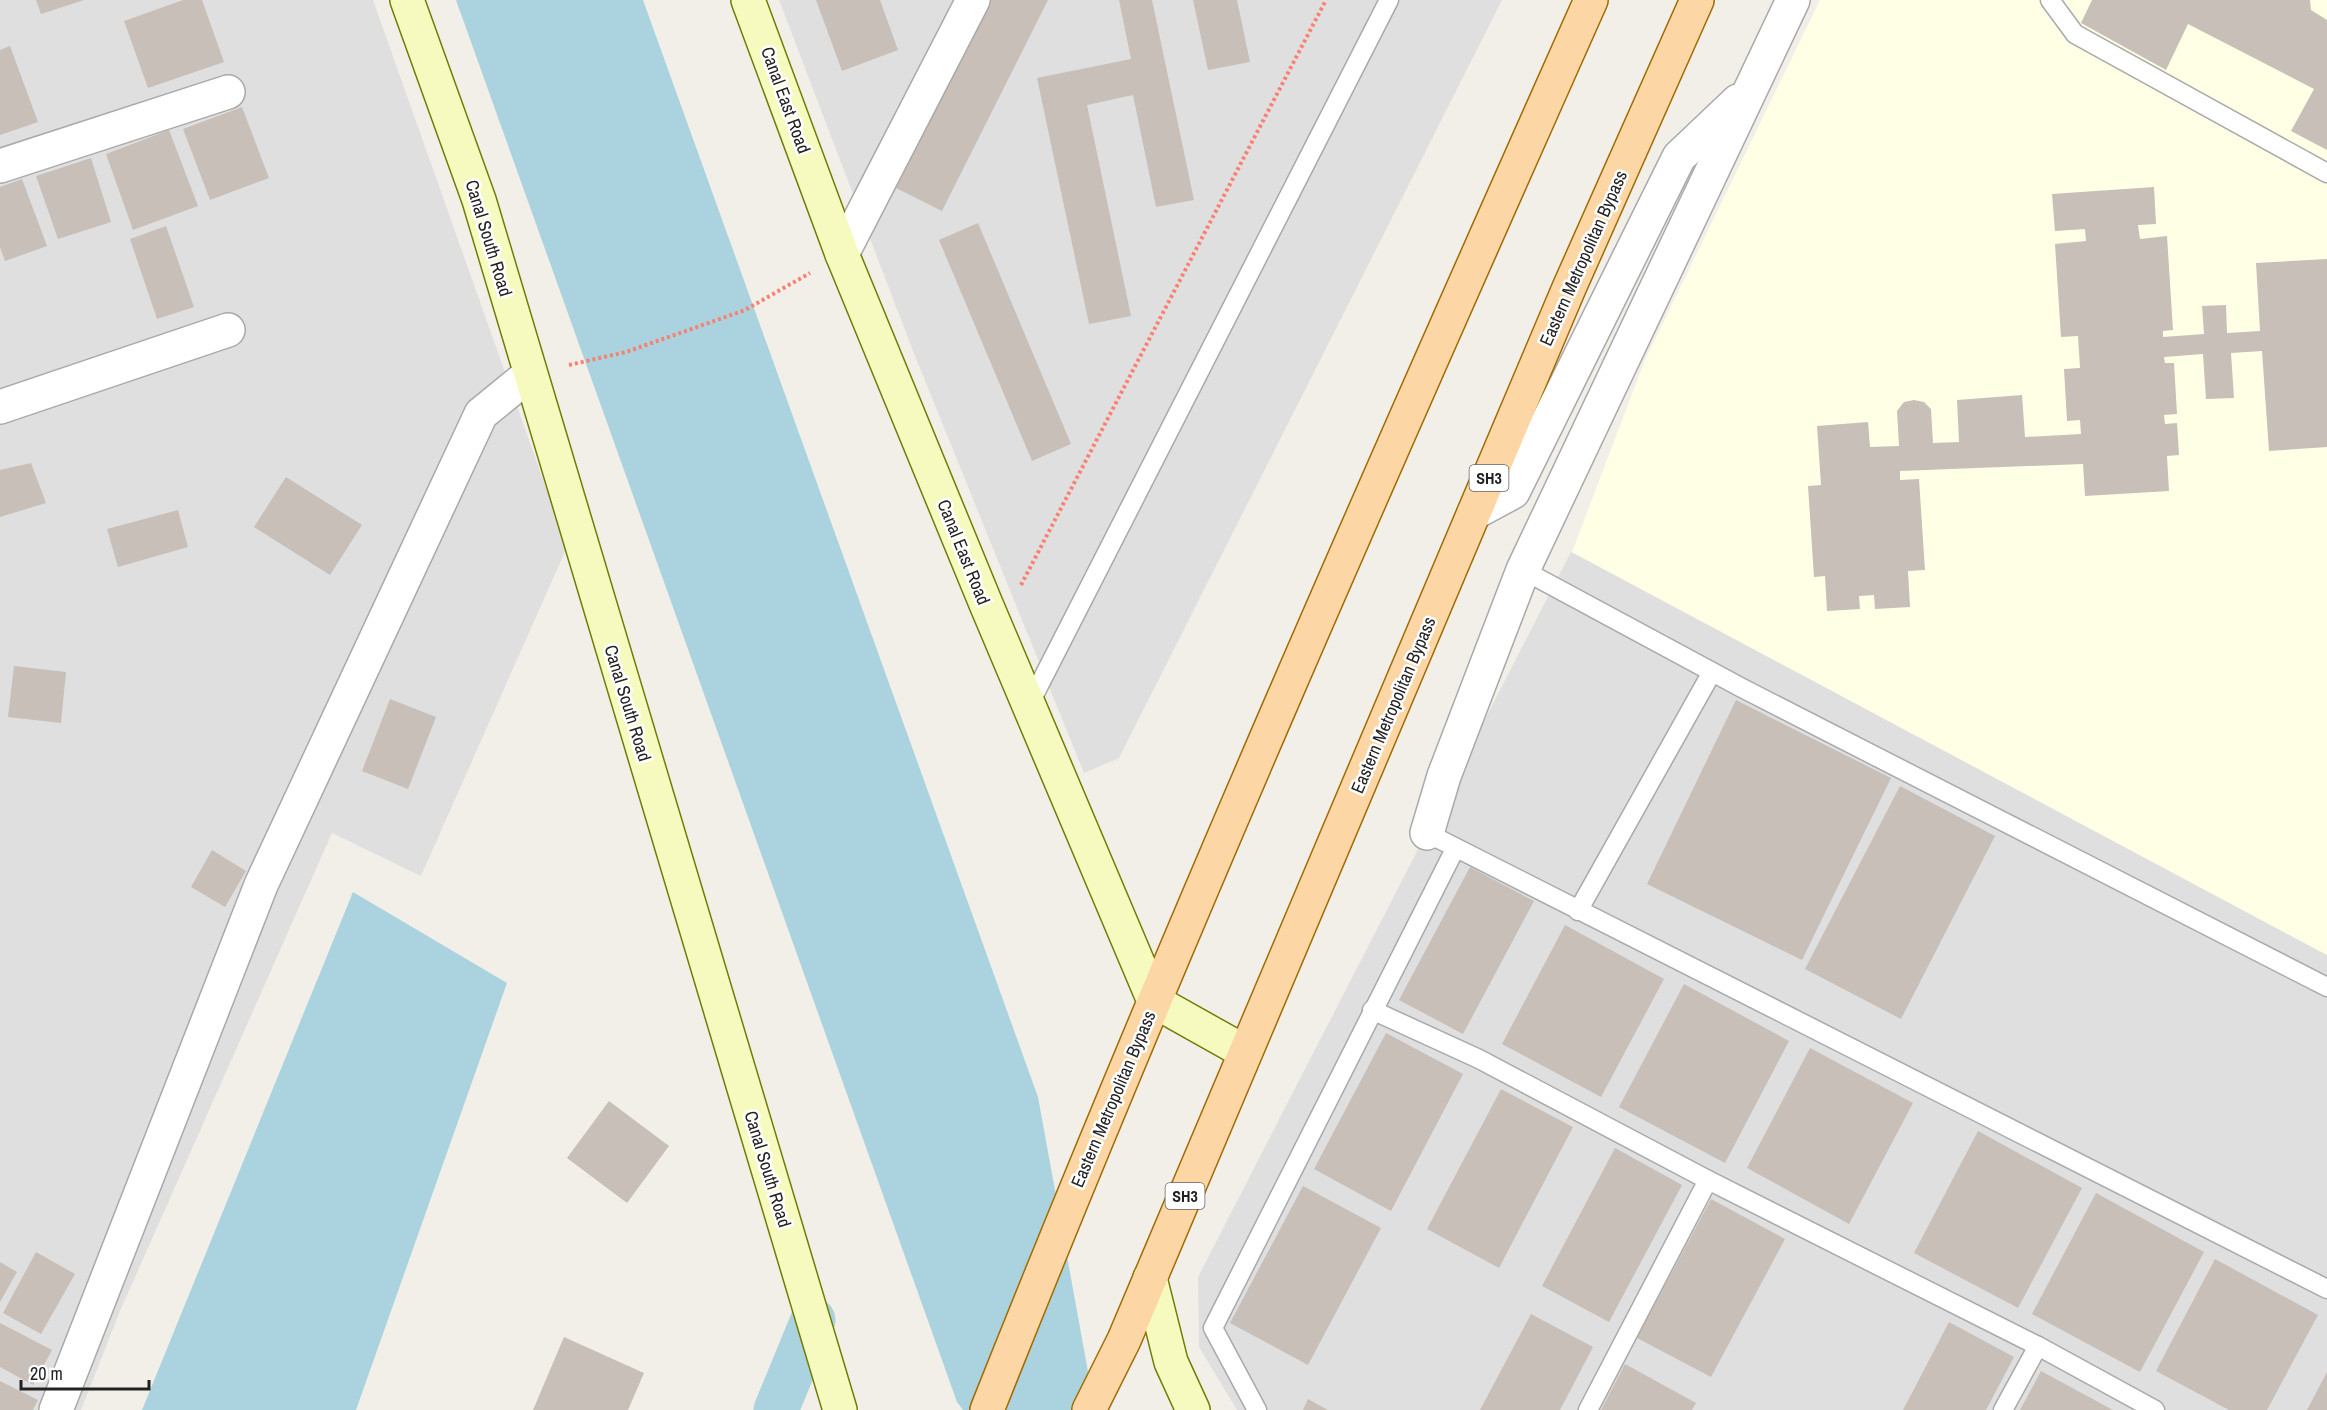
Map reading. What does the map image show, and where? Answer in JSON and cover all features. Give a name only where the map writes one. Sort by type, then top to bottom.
[{"type":"main road","name":"Eastern Metropolitan Bypass","points":[[987,1410],[1071,1198],[1154,1001],[1591,0]]},
{"type":"main road","name":"Eastern Metropolitan Bypass","points":[[1089,1410],[1124,1340],[1569,288],[1697,0]]},
{"type":"street","name":"Canal South Road","points":[[407,0],[479,200],[840,1410]]},
{"type":"street","name":"Canal East Road","points":[[748,0],[842,254],[997,631],[1154,1001]]},
{"type":"street","points":[[1427,833],[1444,776],[1523,570],[1793,0]]},
{"type":"street","points":[[842,254],[960,9]]},
{"type":"street","points":[[1474,513],[1513,492],[1679,157],[1750,89]]},
{"type":"street","points":[[0,166],[228,92]]},
{"type":"street","points":[[0,407],[228,330]]},
{"type":"street","points":[[56,1410],[261,885],[481,414],[530,374]]},
{"type":"street","points":[[1154,1001],[1245,1052]]},
{"type":"street","points":[[1150,1278],[1171,1362],[1193,1410]]},
{"type":"lane","points":[[1029,705],[1389,0]]},
{"type":"lane","points":[[2050,0],[2075,34],[2327,173]]},
{"type":"lane","points":[[1523,570],[1712,672],[2327,987]]},
{"type":"lane","points":[[1578,911],[1712,672]]},
{"type":"lane","points":[[1427,833],[2327,1289]]},
{"type":"lane","points":[[1257,1410],[1214,1328],[1372,1010],[1462,852]]},
{"type":"lane","points":[[1372,1010],[1479,1059],[1708,1180],[2038,1346],[2155,1410]]},
{"type":"lane","points":[[1588,1410],[1708,1180]]},
{"type":"lane","points":[[2003,1410],[2038,1346]]},
{"type":"path","points":[[997,631],[1326,0]]},
{"type":"path","points":[[530,374],[626,352],[745,310],[842,254]]},
{"type":"shaded area","points":[[0,0],[373,0],[567,547],[421,876],[332,833],[120,1311],[81,1410],[0,1410]]},
{"type":"shaded area","points":[[779,0],[1502,0],[1119,758],[1084,773],[913,351]]},
{"type":"shaded area","points":[[1820,0],[2327,0],[2327,955],[1572,552],[1645,360]]},
{"type":"shaded area","points":[[1571,552],[2327,955],[2327,1410],[1237,1410],[1199,1347],[1198,1277]]},
{"type":"water","points":[[456,0],[643,0],[1038,1097],[1095,1410],[963,1410],[957,1402]]},
{"type":"water","points":[[353,892],[507,983],[356,1410],[142,1410]]},
{"type":"building","points":[[36,0],[84,0],[41,14]]},
{"type":"building","points":[[183,0],[202,0],[224,62],[148,88],[124,21]]},
{"type":"building","points":[[816,0],[880,0],[898,50],[842,71]]},
{"type":"building","points":[[990,0],[1048,0],[942,211],[896,188]]},
{"type":"building","points":[[1119,0],[1152,0],[1194,200],[1156,207],[1133,95],[1087,105],[1131,316],[1089,324],[1037,78],[1131,59]]},
{"type":"building","points":[[1193,0],[1237,0],[1250,62],[1208,70]]},
{"type":"building","points":[[2092,0],[2310,0],[2311,10],[2327,20],[2327,150],[2291,131],[2314,89],[2188,24],[2166,70],[2081,23]]},
{"type":"building","points":[[10,46],[38,122],[0,135],[0,50]]},
{"type":"building","points":[[242,107],[269,178],[210,200],[183,129]]},
{"type":"building","points":[[169,130],[198,206],[133,230],[106,154]]},
{"type":"building","points":[[91,158],[111,222],[58,239],[36,176]]},
{"type":"building","points":[[22,179],[47,246],[5,261],[0,247],[0,187]]},
{"type":"building","points":[[2154,187],[2156,224],[2138,225],[2140,239],[2167,236],[2173,330],[2163,331],[2163,337],[2204,334],[2202,306],[2226,305],[2227,333],[2260,331],[2256,263],[2327,259],[2327,447],[2269,451],[2262,351],[2231,353],[2234,398],[2206,399],[2203,354],[2164,357],[2165,363],[2174,363],[2177,414],[2164,415],[2165,424],[2177,423],[2179,455],[2167,456],[2169,491],[2085,496],[2083,464],[1900,471],[1900,480],[1919,479],[1925,570],[1908,571],[1910,607],[1875,609],[1874,595],[1859,596],[1860,609],[1827,611],[1825,576],[1814,577],[1808,486],[1821,485],[1817,426],[1868,422],[1870,447],[1899,446],[1897,411],[1904,402],[1914,400],[1924,402],[1931,409],[1933,443],[1959,442],[1957,400],[2022,395],[2025,437],[2081,434],[2080,420],[2067,421],[2064,369],[2080,368],[2078,336],[2061,337],[2055,244],[2086,241],[2085,229],[2055,231],[2052,194]]},
{"type":"building","points":[[978,223],[1071,444],[1032,461],[939,240]]},
{"type":"building","points":[[166,226],[194,307],[157,319],[130,239]]},
{"type":"building","points":[[31,463],[46,503],[0,517],[0,470]]},
{"type":"building","points":[[286,477],[362,525],[330,575],[254,527]]},
{"type":"building","points":[[178,510],[188,547],[118,567],[107,529]]},
{"type":"building","points":[[14,666],[66,672],[61,723],[8,717]]},
{"type":"building","points":[[390,699],[436,717],[408,789],[362,771]]},
{"type":"building","points":[[1736,700],[1891,778],[1802,960],[1647,884]]},
{"type":"building","points":[[1900,786],[1995,836],[1901,1019],[1805,969]]},
{"type":"building","points":[[212,850],[246,871],[225,907],[191,887]]},
{"type":"building","points":[[1470,867],[1534,901],[1463,1034],[1399,1000]]},
{"type":"building","points":[[1565,925],[1664,979],[1601,1097],[1502,1044]]},
{"type":"building","points":[[1684,984],[1789,1041],[1725,1163],[1619,1107]]},
{"type":"building","points":[[1386,1033],[1463,1074],[1391,1211],[1314,1169]]},
{"type":"building","points":[[1810,1048],[1913,1103],[1849,1224],[1747,1168]]},
{"type":"building","points":[[1501,1089],[1573,1127],[1499,1268],[1427,1229]]},
{"type":"building","points":[[609,1101],[669,1146],[627,1203],[567,1158]]},
{"type":"building","points":[[1978,1131],[2082,1188],[2018,1308],[1914,1253]]},
{"type":"building","points":[[1615,1148],[1682,1185],[1609,1322],[1542,1286]]},
{"type":"building","points":[[1303,1186],[1381,1228],[1308,1365],[1230,1323]]},
{"type":"building","points":[[2096,1193],[2204,1252],[2140,1372],[2032,1314]]},
{"type":"building","points":[[1711,1199],[1785,1239],[1711,1377],[1637,1338]]},
{"type":"building","points":[[36,1252],[75,1274],[41,1334],[3,1313]]},
{"type":"building","points":[[2215,1259],[2318,1315],[2267,1410],[2229,1410],[2156,1371]]},
{"type":"building","points":[[0,1262],[17,1272],[0,1302]]},
{"type":"building","points":[[1531,1314],[1593,1347],[1560,1410],[1480,1410]]},
{"type":"building","points":[[1949,1322],[2014,1357],[1986,1410],[1903,1410]]},
{"type":"building","points":[[0,1323],[52,1350],[33,1385],[0,1367]]},
{"type":"building","points":[[564,1337],[644,1373],[628,1410],[533,1410]]},
{"type":"building","points":[[1625,1364],[1696,1403],[1692,1410],[1601,1410]]},
{"type":"building","points":[[2041,1371],[2113,1410],[2020,1410]]},
{"type":"building","points":[[2327,1372],[2327,1410],[2307,1410]]},
{"type":"building","points":[[0,1381],[38,1400],[33,1410],[0,1410]]},
{"type":"building","points":[[1308,1399],[1328,1410],[1303,1410]]},
{"type":"waterway","points":[[776,1410],[813,1320]]}]
